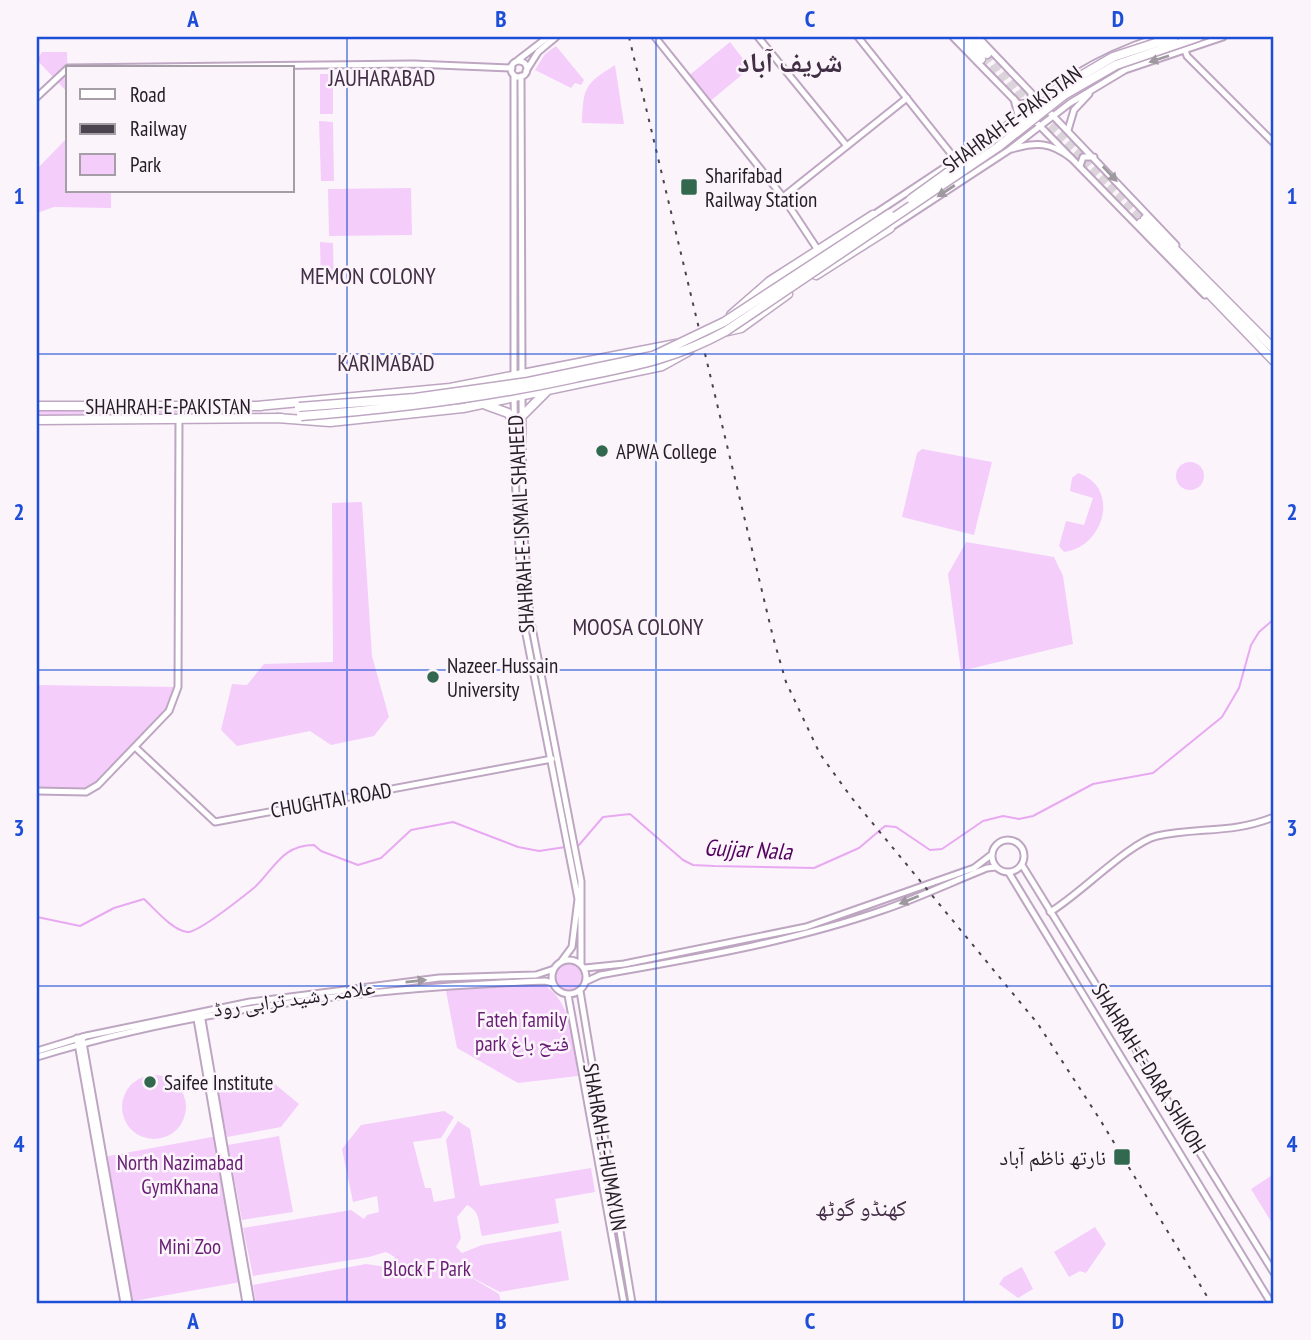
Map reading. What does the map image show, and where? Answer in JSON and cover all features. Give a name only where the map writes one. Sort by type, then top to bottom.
[{"type":"highway","points":[[960,37],[984,57],[970,37]]},
{"type":"highway","points":[[273,418],[330,422],[481,404],[662,366],[689,351],[889,214],[995,140],[1059,89],[1113,57],[1174,37]]},
{"type":"highway","points":[[273,418],[300,412],[528,382],[653,356],[725,326],[998,147],[1072,89],[1116,65],[1198,37]]},
{"type":"highway","points":[[725,326],[770,281],[873,215]]},
{"type":"highway","points":[[1274,349],[1216,288],[1143,221],[1274,361]]},
{"type":"highway","points":[[725,326],[741,328],[792,291],[890,228]]},
{"type":"highway","points":[[257,406],[450,388],[682,344]]},
{"type":"highway","points":[[300,412],[385,410],[541,386],[647,365],[689,351]]},
{"type":"highway","points":[[481,404],[503,410],[518,420],[549,389]]},
{"type":"highway","name":"SHAHRAH-E-PAKISTAN","points":[[37,406],[257,406],[300,412]]},
{"type":"highway","name":"SHAHRAH-E-PAKISTAN","points":[[37,420],[273,418]]},
{"type":"main road","points":[[241,66],[414,64],[512,68],[517,60],[548,37]]},
{"type":"main road","points":[[514,76],[523,74],[538,52],[556,37]]},
{"type":"main road","points":[[655,37],[783,197],[816,247]]},
{"type":"main road","points":[[758,37],[847,146]]},
{"type":"main road","points":[[858,37],[956,160],[966,178]]},
{"type":"main road","points":[[953,37],[1192,283],[1248,335]]},
{"type":"main road","points":[[978,37],[1038,99],[1056,113]]},
{"type":"main road","name":"SHAHRAH-E-PAKISTAN","points":[[873,215],[956,160],[1088,64],[1149,38],[1158,37]]},
{"type":"main road","points":[[890,228],[1009,150],[1056,113],[1125,70],[1223,37]]},
{"type":"main road","points":[[1185,50],[1187,56],[1274,143]]},
{"type":"main road","points":[[517,60],[525,63],[523,74]]},
{"type":"main road","name":"SHAHRAH-E-ISMAIL SHAHEED","points":[[512,68],[518,420],[530,617],[552,759],[578,899],[572,947],[561,962]]},
{"type":"main road","points":[[37,97],[66,70]]},
{"type":"main road","name":"SHAHRAH-E-ISMAIL SHAHEED","points":[[518,375],[523,74]]},
{"type":"main road","points":[[1014,99],[1027,105],[1033,97],[1028,88]]},
{"type":"main road","points":[[1068,130],[1074,110],[1091,91]]},
{"type":"main road","points":[[1045,93],[1046,105],[1216,288]]},
{"type":"main road","points":[[783,197],[907,98]]},
{"type":"main road","points":[[1014,99],[1017,116],[1029,122],[1029,134]]},
{"type":"main road","points":[[1009,150],[1035,142],[1045,144],[1071,158]]},
{"type":"main road","points":[[1081,169],[1081,159],[1087,155],[1094,157]]},
{"type":"main road","points":[[37,791],[91,790],[169,711],[178,687],[179,419]]},
{"type":"main road","name":"CHUGHTAI ROAD","points":[[135,747],[215,822],[552,759]]},
{"type":"main road","points":[[1050,912],[1157,836],[1230,831],[1274,817]]},
{"type":"main road","name":"SHAHRAH-E-ISMAIL SHAHEED","points":[[566,829],[577,862],[583,902],[583,966]]},
{"type":"main road","points":[[817,927],[974,867],[991,855],[995,845],[1010,840],[1023,849],[1022,865],[1009,873]]},
{"type":"main road","points":[[991,855],[996,867]]},
{"type":"main road","name":"SHAHRAH-E-DARA SHIKOH","points":[[1022,865],[1274,1273]]},
{"type":"main road","points":[[788,934],[624,964],[583,966],[571,960],[561,962],[554,969],[553,983],[559,991],[568,995],[580,991],[587,981],[600,975],[788,934],[882,911],[987,868],[996,867],[1009,873],[1271,1303]]},
{"type":"main road","points":[[583,966],[587,981]]},
{"type":"main road","name":"علامہ رشید ترابی روڈ","points":[[37,1051],[200,1016],[373,985],[439,978],[536,975],[554,969]]},
{"type":"main road","name":"علامہ رشید ترابی روڈ","points":[[200,1016],[349,995],[445,986],[545,981],[553,983]]},
{"type":"main road","name":"SHAHRAH-E-HUMAYUN","points":[[580,991],[632,1303]]},
{"type":"main road","name":"SHAHRAH-E-HUMAYUN","points":[[568,995],[624,1303]]},
{"type":"main road","points":[[200,1016],[248,1303]]},
{"type":"main road","points":[[80,1041],[126,1303]]},
{"type":"main road","name":"علامہ رشید ترابی روڈ","points":[[37,1058],[80,1041]]},
{"type":"green space","points":[[730,42],[750,68],[708,103],[687,77]]},
{"type":"green space","points":[[556,46],[584,80],[581,85],[575,83],[571,88],[535,70],[545,54]]},
{"type":"green space","points":[[42,52],[67,52],[66,91],[37,60]]},
{"type":"green space","points":[[615,65],[624,124],[582,123],[583,101],[588,88],[597,77]]},
{"type":"green space","points":[[320,74],[333,74],[333,114],[320,114]]},
{"type":"green space","points":[[319,121],[333,122],[334,181],[321,181]]},
{"type":"green space","points":[[66,139],[66,192],[111,192],[111,208],[54,207],[37,213],[37,169]]},
{"type":"green space","points":[[411,188],[412,235],[329,236],[328,189]]},
{"type":"green space","points":[[320,242],[333,243],[334,282],[321,282]]},
{"type":"green space","points":[[37,410],[271,413],[37,417]]},
{"type":"green space","points":[[922,449],[992,462],[974,535],[902,517],[917,453]]},
{"type":"green space","points":[[1190,462],[1200,466],[1204,476],[1200,486],[1190,490],[1180,486],[1176,476],[1180,466]]},
{"type":"green space","points":[[1078,473],[1092,481],[1100,491],[1102,517],[1089,540],[1078,548],[1064,552],[1059,546],[1066,521],[1084,525],[1093,498],[1070,491],[1072,478]]},
{"type":"green space","points":[[362,502],[372,656],[389,717],[374,736],[331,745],[310,731],[237,746],[221,730],[232,684],[247,685],[264,664],[333,662],[332,503]]},
{"type":"green space","points":[[966,542],[1054,557],[1063,576],[1073,644],[961,671],[948,574]]},
{"type":"green space","points":[[37,685],[178,687],[169,711],[91,790],[37,791]]},
{"type":"green space","points":[[570,963],[580,967],[584,977],[580,987],[570,991],[560,987],[556,977],[560,967]]},
{"type":"green space","name":"Fateh family park فتح باغ","points":[[542,983],[560,1001],[566,1012],[578,1076],[518,1083],[457,1048],[445,986]]},
{"type":"green space","points":[[148,1075],[160,1075],[177,1084],[184,1095],[184,1119],[177,1130],[160,1139],[148,1139],[136,1134],[127,1125],[122,1113],[122,1101],[127,1089],[136,1080]]},
{"type":"green space","points":[[264,1075],[299,1104],[281,1127],[227,1137],[217,1090],[253,1083]]},
{"type":"green space","name":"Block F Park","points":[[444,1111],[454,1117],[441,1138],[413,1142],[425,1188],[431,1188],[434,1202],[455,1198],[446,1140],[458,1121],[470,1129],[480,1186],[591,1168],[595,1192],[555,1199],[559,1223],[482,1236],[475,1211],[467,1205],[457,1217],[461,1238],[456,1247],[462,1253],[482,1245],[561,1231],[569,1280],[500,1292],[467,1275],[499,1294],[501,1303],[256,1303],[253,1285],[366,1264],[387,1267],[395,1257],[386,1252],[253,1276],[243,1228],[351,1210],[364,1219],[367,1215],[379,1212],[377,1196],[353,1202],[342,1149],[361,1125]]},
{"type":"green space","points":[[279,1136],[293,1212],[242,1220],[228,1145]]},
{"type":"green space","points":[[212,1137],[217,1139],[241,1282],[128,1302],[103,1157]]},
{"type":"green space","points":[[1274,1174],[1274,1222],[1272,1223],[1251,1189]]},
{"type":"green space","points":[[1095,1227],[1106,1244],[1086,1273],[1080,1271],[1069,1277],[1054,1252]]},
{"type":"green space","points":[[1022,1267],[1033,1289],[1018,1298],[999,1284],[1004,1277]]},
{"type":"waterway","name":"Gujjar Nala","points":[[37,917],[80,926],[114,908],[144,899],[170,923],[181,930],[193,931],[242,898],[280,859],[294,849],[314,845],[321,851],[358,865],[381,858],[411,830],[453,822],[518,847],[539,851],[579,845],[603,817],[630,814],[683,860],[693,865],[814,868],[859,848],[885,826],[896,827],[930,850],[942,849],[983,821],[1003,816],[1019,819],[1033,816],[1093,784],[1153,773],[1222,717],[1239,688],[1251,645],[1259,632],[1274,619]]},
{"type":"tunnel","points":[[987,54],[1036,105]]},
{"type":"tunnel","points":[[981,59],[1141,223]]},
{"type":"tunnel","points":[[1045,114],[1145,219]]},
{"type":"railway","points":[[629,37],[786,682],[820,754],[851,797],[1038,1024],[1099,1118],[1211,1303]]},
{"type":"place","name":"Sharifabad Railway Station","points":[[689,187]]},
{"type":"place","name":"APWA College","points":[[602,451]]},
{"type":"place","name":"Nazeer Hussain University","points":[[433,677]]},
{"type":"place","name":"Saifee Institute","points":[[150,1082]]},
{"type":"place","name":"نارتھ ناظم آباد","points":[[1122,1157]]},
{"type":"district","name":"شريف آباد","points":[[790,61]]},
{"type":"district","name":"JAUHARABAD","points":[[382,77]]},
{"type":"district","name":"MEMON COLONY","points":[[368,275]]},
{"type":"district","name":"KARIMABAD","points":[[386,362]]},
{"type":"district","name":"MOOSA COLONY","points":[[638,626]]},
{"type":"district","name":"کھنڈو گوٹھ","points":[[861,1207]]},
{"type":"park label","name":"North Nazimabad GymKhana","points":[[180,1174]]},
{"type":"park label","name":"Mini Zoo","points":[[190,1246]]}]
